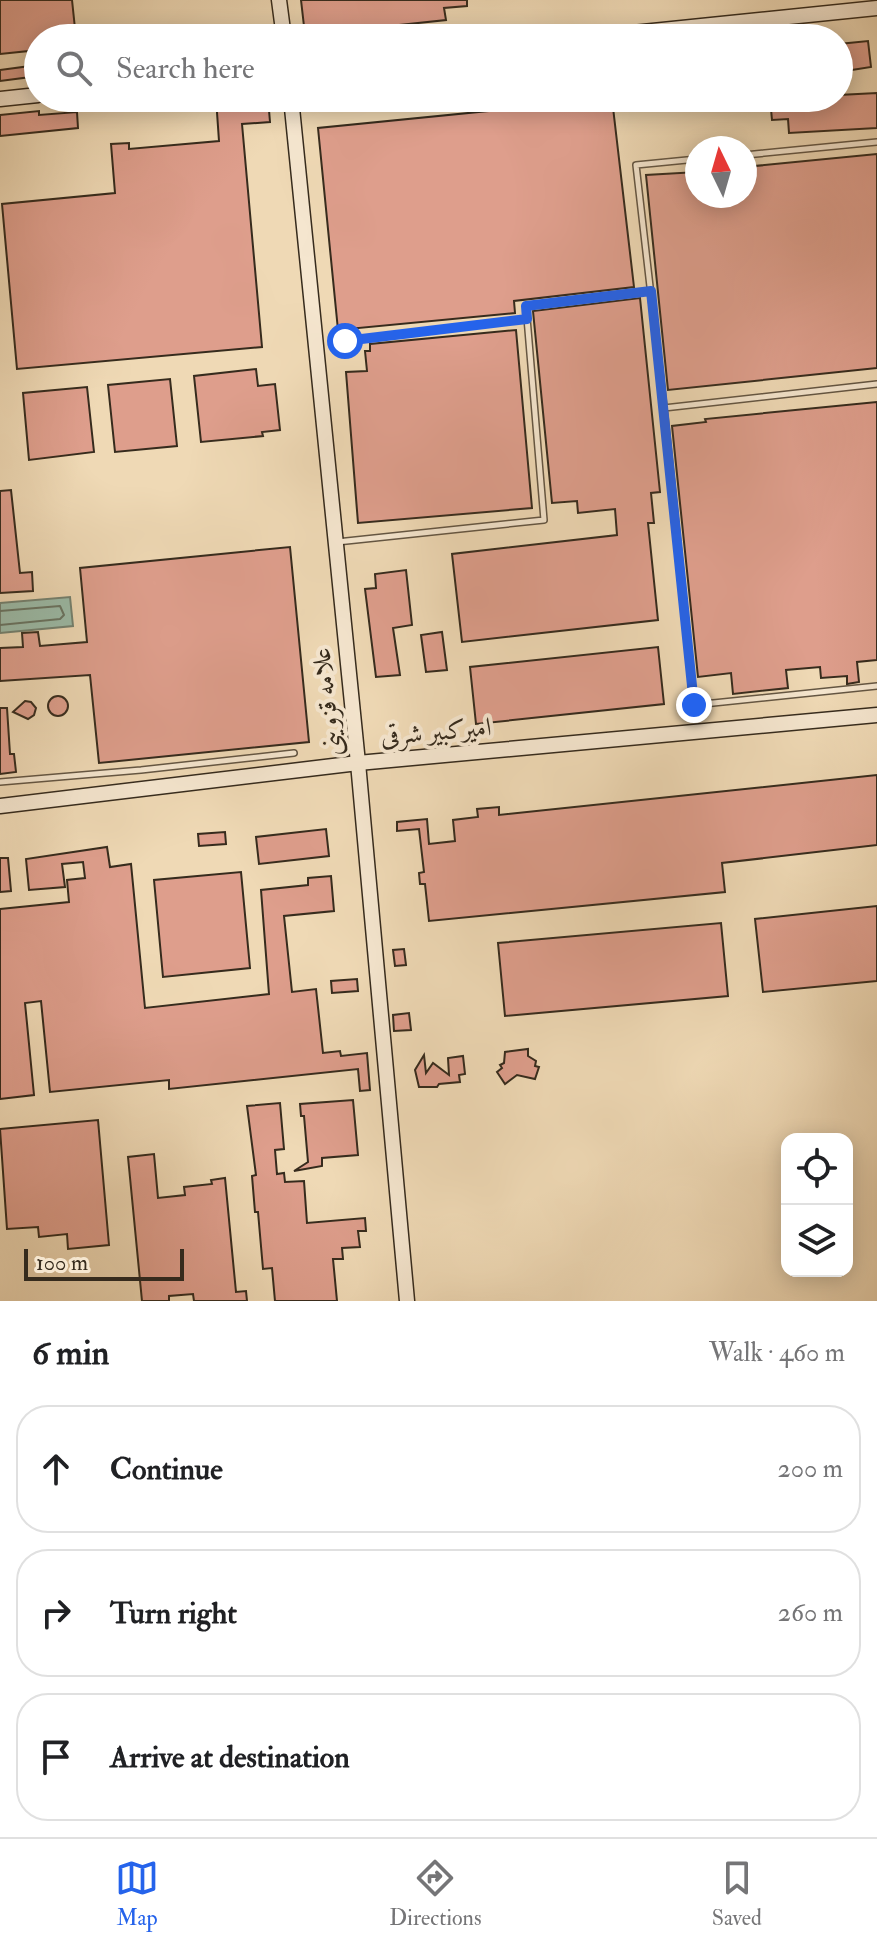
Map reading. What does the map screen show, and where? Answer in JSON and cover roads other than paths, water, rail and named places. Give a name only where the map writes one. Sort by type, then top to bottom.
[{"type":"street","points":[[279,0],[282,24]]},
{"type":"street","points":[[721,24],[877,8]]},
{"type":"street","points":[[0,99],[24,96]]},
{"type":"street","name":"علامه قزوینی","points":[[292,112],[358,763],[407,1301]]},
{"type":"street","name":"امیرکبیر شرقی","points":[[0,806],[358,763],[877,715]]},
{"type":"lane","points":[[757,154],[877,142]]},
{"type":"lane","points":[[685,160],[636,165],[694,705],[877,686]]},
{"type":"lane","points":[[336,542],[544,520],[526,306],[651,291]]},
{"type":"lane","points":[[345,341],[527,319]]},
{"type":"lane","points":[[664,408],[877,384]]},
{"type":"lane","points":[[0,782],[294,753]]},
{"type":"water","points":[[70,597],[73,626],[0,633],[0,603]]}]
